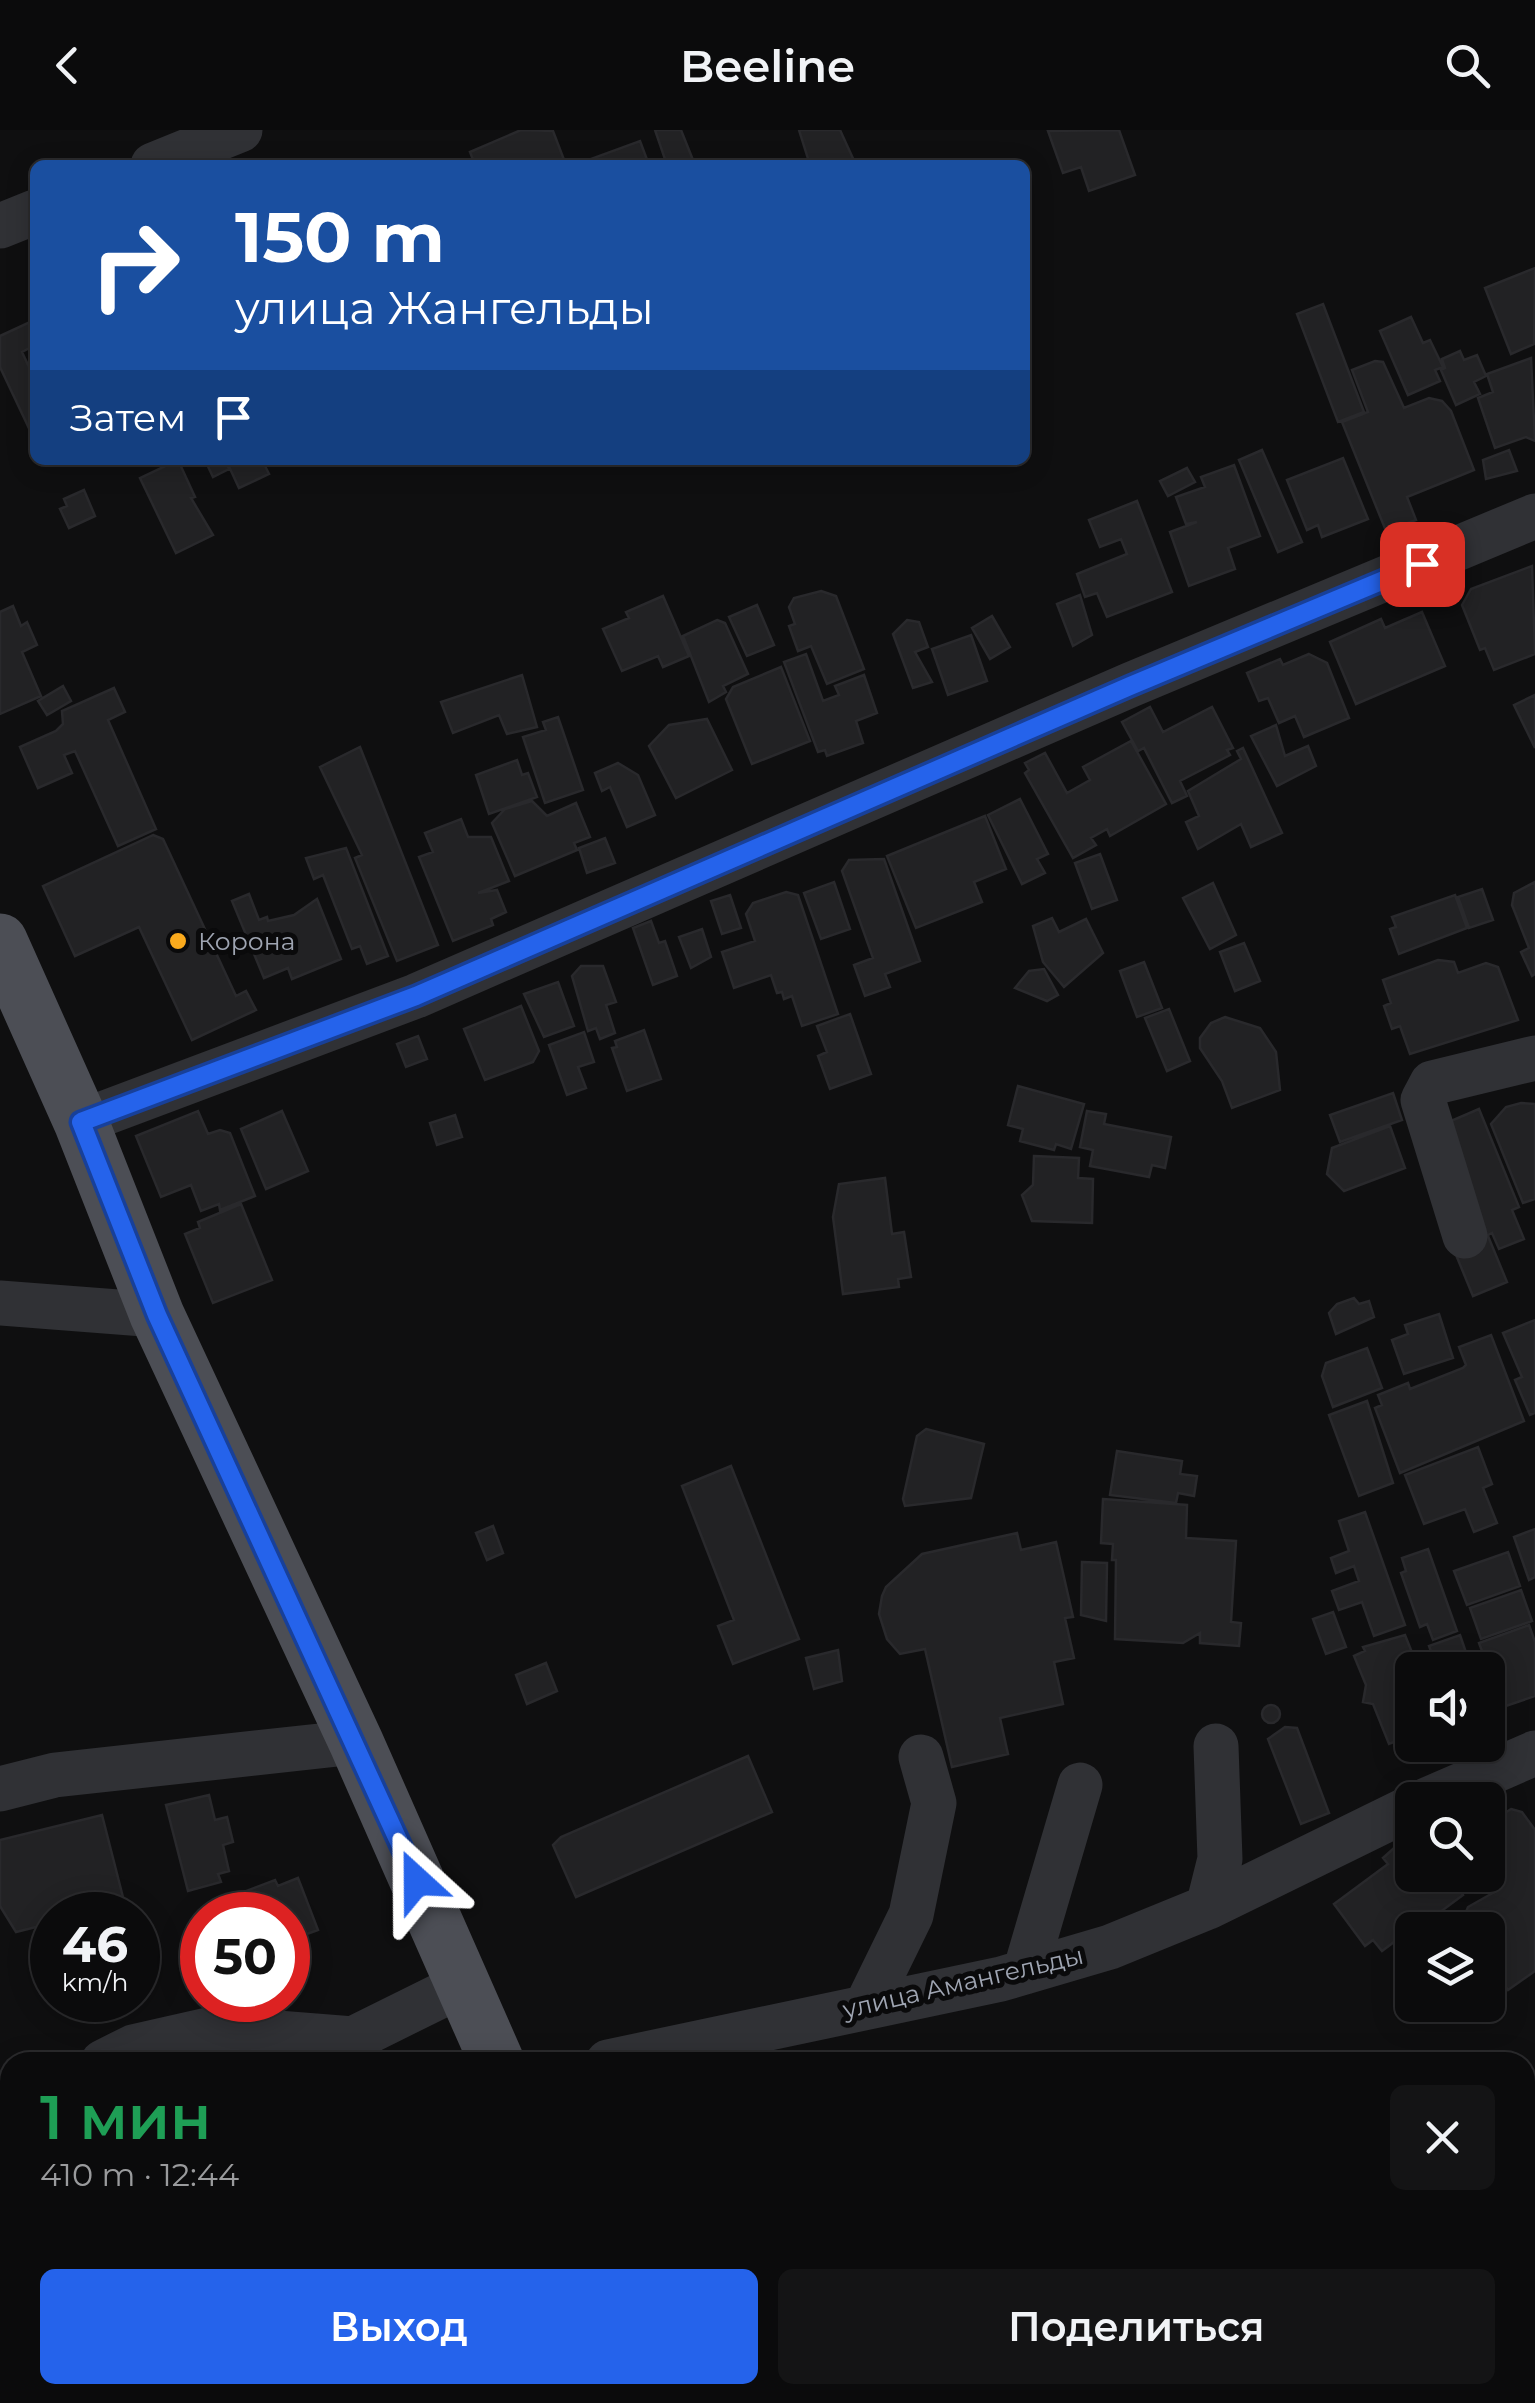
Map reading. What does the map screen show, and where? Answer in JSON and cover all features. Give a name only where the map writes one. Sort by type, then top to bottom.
[{"type":"main road","points":[[0,940],[81,1122],[157,1315],[356,1742],[492,2052]]},
{"type":"street","points":[[165,160],[240,130]]},
{"type":"street","points":[[0,226],[30,214]]},
{"type":"street","points":[[81,1122],[416,996],[1130,686],[1535,516]]},
{"type":"street","points":[[1464,1236],[1423,1100],[1432,1084],[1535,1058]]},
{"type":"street","points":[[0,1303],[157,1315]]},
{"type":"street","points":[[0,1789],[55,1775],[356,1742]]},
{"type":"street","points":[[1208,1907],[1220,1859],[1216,1746]]},
{"type":"street","points":[[1468,1782],[1535,1753]]},
{"type":"street","points":[[867,2005],[911,1915],[934,1803],[920,1757]]},
{"type":"street","points":[[1025,1972],[1080,1785]]},
{"type":"street","name":"улица Амангельды","points":[[653,2052],[1025,1972],[1110,1947],[1208,1907],[1395,1815]]},
{"type":"street","points":[[122,2052],[217,2028],[344,2051],[462,1985]]},
{"type":"building","points":[[521,130],[553,131],[564,160],[473,160],[470,152]]},
{"type":"building","points":[[655,130],[681,130],[693,160],[665,160]]},
{"type":"building","points":[[799,130],[840,130],[854,160],[808,160]]},
{"type":"building","points":[[1119,130],[1135,175],[1089,191],[1081,167],[1063,173],[1048,131]]},
{"type":"building","points":[[640,141],[647,160],[588,160]]},
{"type":"building","points":[[1535,268],[1534,344],[1511,354],[1485,288]]},
{"type":"building","points":[[1323,304],[1364,412],[1338,422],[1297,314]]},
{"type":"building","points":[[1411,317],[1423,343],[1430,340],[1443,367],[1435,370],[1440,381],[1408,395],[1380,331]]},
{"type":"building","points":[[30,322],[30,348],[22,352],[30,369],[30,430],[0,367],[0,336]]},
{"type":"building","points":[[1460,351],[1464,360],[1477,355],[1486,376],[1474,382],[1480,394],[1456,405],[1441,370],[1445,368],[1442,359]]},
{"type":"building","points":[[1531,358],[1535,441],[1526,437],[1495,448],[1478,398],[1493,392],[1487,374]]},
{"type":"building","points":[[1383,362],[1404,408],[1429,398],[1442,401],[1451,411],[1474,470],[1407,497],[1416,520],[1386,531],[1342,422],[1368,412],[1352,370]]},
{"type":"building","points":[[1262,450],[1302,542],[1278,552],[1239,460]]},
{"type":"building","points":[[1509,450],[1517,471],[1486,479],[1483,460]]},
{"type":"building","points":[[1343,458],[1368,519],[1322,537],[1318,525],[1307,530],[1287,480]]},
{"type":"building","points":[[167,465],[180,465],[195,497],[191,498],[213,535],[176,553],[140,478]]},
{"type":"building","points":[[207,465],[227,465],[229,469],[213,477]]},
{"type":"building","points":[[228,465],[264,465],[269,474],[239,488]]},
{"type":"building","points":[[1234,465],[1260,536],[1228,548],[1235,569],[1189,586],[1170,532],[1197,522],[1186,524],[1176,497],[1205,487],[1201,477]]},
{"type":"building","points":[[1187,468],[1195,482],[1168,496],[1160,481]]},
{"type":"building","points":[[84,490],[95,516],[69,528],[60,509],[67,506],[64,499]]},
{"type":"building","points":[[1137,501],[1172,592],[1107,617],[1097,593],[1085,597],[1077,574],[1127,554],[1121,539],[1100,547],[1089,520]]},
{"type":"building","points":[[1532,566],[1535,654],[1494,670],[1485,648],[1480,650],[1462,605],[1471,589]]},
{"type":"building","points":[[821,591],[836,596],[864,669],[827,684],[811,646],[798,651],[789,626],[795,624],[789,607],[794,598]]},
{"type":"building","points":[[1080,595],[1092,635],[1073,646],[1057,604]]},
{"type":"building","points":[[663,596],[689,656],[663,667],[658,656],[622,671],[603,629],[629,618],[626,612]]},
{"type":"building","points":[[757,605],[774,645],[747,656],[729,617]]},
{"type":"building","points":[[13,606],[21,626],[27,622],[37,645],[22,652],[41,696],[0,714],[0,612]]},
{"type":"building","points":[[1422,612],[1445,666],[1356,704],[1330,642],[1381,619],[1385,628]]},
{"type":"building","points":[[992,616],[1010,647],[990,659],[972,628]]},
{"type":"building","points":[[717,620],[725,623],[748,674],[723,686],[726,692],[709,702],[683,636]]},
{"type":"building","points":[[907,620],[919,622],[928,647],[915,652],[932,682],[913,688],[893,634]]},
{"type":"building","points":[[971,635],[987,681],[948,695],[932,649]]},
{"type":"building","points":[[806,654],[823,701],[839,695],[835,686],[864,675],[877,713],[856,721],[863,743],[827,756],[825,750],[818,752],[784,662]]},
{"type":"building","points":[[1309,654],[1327,663],[1349,718],[1304,737],[1295,716],[1279,723],[1268,698],[1259,701],[1247,673],[1280,659],[1283,665]]},
{"type":"building","points":[[781,667],[810,741],[752,764],[726,699],[733,687]]},
{"type":"building","points":[[522,675],[537,727],[507,734],[499,715],[453,733],[441,702]]},
{"type":"building","points":[[63,686],[71,701],[47,715],[38,701]]},
{"type":"building","points":[[114,688],[125,712],[108,720],[156,829],[118,846],[75,751],[64,755],[72,773],[38,788],[20,747],[56,731],[63,724],[62,711]]},
{"type":"building","points":[[1535,695],[1535,748],[1514,705]]},
{"type":"building","points":[[1150,707],[1163,732],[1212,707],[1233,748],[1227,750],[1230,755],[1180,781],[1187,796],[1172,803],[1144,748],[1138,751],[1122,722]]},
{"type":"building","points":[[558,717],[583,790],[545,803],[523,737],[546,730],[543,722]]},
{"type":"building","points":[[707,719],[732,770],[676,798],[649,746],[669,725]]},
{"type":"building","points":[[1276,725],[1285,756],[1308,746],[1316,766],[1277,786],[1251,736]]},
{"type":"building","points":[[1131,741],[1166,804],[1110,836],[1107,829],[1091,838],[1096,845],[1073,858],[1025,773],[1029,770],[1025,763],[1045,753],[1067,793],[1090,780],[1083,767]]},
{"type":"building","points":[[360,747],[438,945],[397,961],[355,858],[362,855],[320,767]]},
{"type":"building","points":[[1243,748],[1282,833],[1251,847],[1241,824],[1198,849],[1186,822],[1199,816],[1188,791],[1241,759],[1237,751]]},
{"type":"building","points":[[517,760],[522,775],[528,773],[537,797],[489,814],[476,775]]},
{"type":"building","points":[[618,763],[638,775],[655,815],[627,827],[610,787],[602,791],[595,773]]},
{"type":"building","points":[[1020,799],[1048,854],[1037,859],[1045,873],[1022,884],[988,815]]},
{"type":"building","points":[[532,801],[547,816],[576,803],[590,837],[574,843],[577,850],[515,876],[492,823],[505,809]]},
{"type":"building","points":[[985,816],[1006,869],[974,882],[982,902],[916,928],[887,856]]},
{"type":"building","points":[[461,819],[468,837],[491,837],[509,881],[478,893],[497,890],[506,912],[491,919],[493,925],[453,941],[419,857],[433,852],[425,833]]},
{"type":"building","name":"Корона","points":[[153,835],[163,839],[236,996],[246,991],[256,1010],[192,1040],[139,927],[75,956],[43,886]]},
{"type":"building","points":[[605,838],[615,863],[587,873],[579,848]]},
{"type":"building","points":[[346,848],[388,956],[367,964],[360,946],[352,949],[323,875],[314,879],[306,858]]},
{"type":"building","points":[[1100,854],[1117,900],[1092,909],[1075,863]]},
{"type":"building","points":[[884,859],[920,961],[885,974],[890,987],[865,996],[854,965],[873,958],[842,871],[849,860]]},
{"type":"building","points":[[834,882],[850,929],[821,939],[804,893]]},
{"type":"building","points":[[1535,882],[1532,976],[1521,952],[1529,948],[1512,905],[1514,893]]},
{"type":"building","points":[[1213,883],[1236,935],[1210,949],[1183,898]]},
{"type":"building","points":[[1482,889],[1493,920],[1469,928],[1458,897]]},
{"type":"building","points":[[786,892],[798,895],[838,1014],[802,1026],[792,996],[784,999],[782,992],[777,993],[771,975],[734,988],[722,952],[755,941],[746,914],[753,903]]},
{"type":"building","points":[[249,894],[259,920],[267,917],[268,921],[294,915],[317,899],[341,959],[292,979],[288,968],[264,978],[232,901]]},
{"type":"building","points":[[730,895],[741,928],[722,934],[711,901]]},
{"type":"building","points":[[1455,895],[1467,928],[1399,954],[1390,929],[1396,927],[1392,917]]},
{"type":"building","points":[[1052,918],[1059,932],[1086,919],[1103,953],[1064,987],[1043,962],[1033,926]]},
{"type":"building","points":[[651,921],[659,943],[665,941],[677,976],[653,985],[633,928]]},
{"type":"building","points":[[702,929],[711,957],[691,968],[679,937]]},
{"type":"building","points":[[1244,943],[1260,981],[1235,991],[1220,952]]},
{"type":"building","points":[[1438,960],[1454,962],[1458,973],[1486,963],[1498,967],[1518,1020],[1410,1054],[1400,1026],[1392,1029],[1384,1006],[1391,1003],[1383,980]]},
{"type":"building","points":[[1144,962],[1162,1008],[1137,1017],[1120,971]]},
{"type":"building","points":[[581,966],[603,966],[616,1002],[606,1005],[615,1033],[600,1039],[596,1028],[588,1031],[572,976]]},
{"type":"building","points":[[1044,969],[1058,995],[1047,1001],[1015,988],[1029,971]]},
{"type":"building","points":[[558,982],[574,1026],[544,1037],[524,994]]},
{"type":"building","points":[[521,1006],[539,1051],[533,1062],[485,1080],[464,1029]]},
{"type":"building","points":[[1169,1009],[1190,1061],[1167,1071],[1145,1018]]},
{"type":"building","points":[[850,1014],[871,1074],[830,1089],[818,1056],[827,1052],[817,1026]]},
{"type":"building","points":[[1225,1017],[1260,1028],[1276,1052],[1280,1090],[1232,1108],[1222,1081],[1200,1048],[1200,1038],[1211,1023]]},
{"type":"building","points":[[644,1030],[661,1079],[627,1091],[612,1048],[617,1047],[615,1041]]},
{"type":"building","points":[[584,1032],[594,1062],[578,1067],[586,1088],[567,1095],[549,1045]]},
{"type":"building","points":[[418,1036],[427,1059],[406,1067],[397,1044]]},
{"type":"building","points":[[1018,1086],[1084,1104],[1071,1149],[1056,1144],[1054,1150],[1020,1141],[1023,1129],[1008,1125]]},
{"type":"building","points":[[1393,1093],[1402,1120],[1340,1142],[1330,1115]]},
{"type":"building","points":[[1535,1104],[1535,1199],[1523,1203],[1491,1124],[1506,1107]]},
{"type":"building","points":[[1479,1109],[1519,1207],[1512,1210],[1524,1239],[1499,1249],[1492,1233],[1486,1236],[1451,1121]]},
{"type":"building","points":[[198,1111],[208,1134],[220,1130],[230,1133],[255,1196],[220,1210],[219,1204],[201,1211],[191,1185],[161,1197],[136,1136]]},
{"type":"building","points":[[282,1111],[308,1171],[266,1189],[241,1129]]},
{"type":"building","points":[[1087,1111],[1106,1114],[1104,1124],[1171,1137],[1165,1168],[1152,1165],[1149,1177],[1090,1166],[1093,1150],[1080,1147]]},
{"type":"building","points":[[455,1115],[462,1137],[437,1145],[430,1123]]},
{"type":"building","points":[[1390,1126],[1405,1168],[1344,1191],[1327,1174],[1332,1148]]},
{"type":"building","points":[[1034,1156],[1079,1158],[1078,1178],[1093,1179],[1092,1223],[1032,1221],[1022,1195],[1033,1185]]},
{"type":"building","points":[[885,1178],[892,1234],[904,1232],[911,1277],[898,1279],[899,1287],[843,1294],[833,1217],[839,1184]]},
{"type":"building","points":[[241,1204],[272,1280],[213,1303],[185,1234],[200,1228],[198,1222]]},
{"type":"building","points":[[1488,1236],[1507,1282],[1473,1296],[1454,1250]]},
{"type":"building","points":[[1354,1298],[1359,1304],[1369,1301],[1374,1317],[1336,1334],[1329,1313],[1337,1304]]},
{"type":"building","points":[[1439,1314],[1453,1358],[1404,1374],[1392,1340],[1408,1334],[1405,1325]]},
{"type":"building","points":[[1535,1320],[1535,1413],[1530,1415],[1515,1380],[1522,1377],[1503,1333]]},
{"type":"building","points":[[1491,1335],[1524,1421],[1400,1473],[1375,1408],[1382,1405],[1378,1395],[1408,1383],[1410,1389],[1463,1368],[1466,1365],[1459,1347]]},
{"type":"building","points":[[1367,1348],[1382,1388],[1333,1407],[1322,1376],[1326,1363]]},
{"type":"building","points":[[1367,1401],[1393,1483],[1359,1496],[1329,1415]]},
{"type":"building","points":[[926,1429],[984,1444],[971,1498],[905,1506],[903,1499],[917,1436]]},
{"type":"building","points":[[1478,1447],[1492,1484],[1483,1488],[1497,1523],[1474,1532],[1465,1509],[1424,1524],[1405,1475]]},
{"type":"building","points":[[1117,1451],[1182,1461],[1180,1474],[1197,1476],[1194,1496],[1178,1493],[1176,1503],[1110,1495]]},
{"type":"building","points":[[731,1466],[799,1639],[733,1664],[718,1626],[734,1620],[682,1486]]},
{"type":"building","points":[[1103,1499],[1187,1505],[1186,1538],[1236,1541],[1231,1622],[1241,1623],[1239,1646],[1200,1643],[1200,1633],[1183,1643],[1115,1639],[1116,1560],[1112,1560],[1113,1544],[1101,1543]]},
{"type":"building","points":[[1365,1512],[1405,1625],[1374,1636],[1362,1602],[1339,1610],[1332,1591],[1359,1581],[1354,1566],[1336,1573],[1331,1558],[1349,1551],[1339,1521]]},
{"type":"building","points":[[493,1526],[503,1553],[487,1560],[476,1533]]},
{"type":"building","points":[[1535,1529],[1535,1577],[1529,1580],[1514,1537]]},
{"type":"building","points":[[1017,1533],[1021,1550],[1056,1542],[1073,1617],[1065,1618],[1074,1658],[1054,1662],[1063,1704],[1000,1718],[1008,1754],[952,1767],[925,1649],[900,1654],[887,1639],[879,1614],[882,1596],[886,1587],[922,1554]]},
{"type":"building","points":[[1428,1549],[1457,1631],[1433,1640],[1427,1624],[1420,1627],[1401,1573],[1406,1571],[1402,1558]]},
{"type":"building","points":[[1508,1552],[1520,1586],[1467,1605],[1454,1571]]},
{"type":"building","points":[[1082,1562],[1107,1563],[1106,1621],[1081,1615]]},
{"type":"building","points":[[1521,1590],[1532,1621],[1481,1639],[1470,1608]]},
{"type":"building","points":[[1333,1612],[1346,1647],[1326,1654],[1313,1619]]},
{"type":"building","points":[[1529,1625],[1535,1642],[1535,1696],[1505,1706],[1505,1652],[1482,1652],[1479,1643]]},
{"type":"building","points":[[1405,1635],[1412,1652],[1395,1652],[1395,1742],[1389,1744],[1373,1704],[1363,1702],[1366,1685],[1354,1656],[1365,1651],[1363,1647]]},
{"type":"building","points":[[1460,1635],[1466,1652],[1431,1652],[1429,1646]]},
{"type":"building","points":[[838,1650],[842,1681],[814,1689],[806,1658]]},
{"type":"building","points":[[546,1663],[557,1691],[527,1704],[516,1675]]},
{"type":"building","points":[[1271,1705],[1278,1707],[1278,1721],[1271,1723],[1264,1721],[1262,1714],[1264,1707]]},
{"type":"building","points":[[1285,1727],[1297,1728],[1329,1813],[1301,1824],[1268,1739]]},
{"type":"building","points":[[748,1756],[772,1812],[576,1897],[553,1845],[561,1837]]},
{"type":"building","points":[[209,1795],[215,1820],[227,1817],[233,1842],[223,1845],[229,1871],[218,1874],[221,1882],[188,1891],[166,1805]]},
{"type":"building","points":[[1511,1809],[1522,1812],[1535,1830],[1535,1971],[1508,1990],[1505,1912],[1466,1912],[1494,1892],[1505,1892],[1505,1813]]},
{"type":"building","points":[[102,1815],[122,1892],[30,1892],[30,1928],[16,1932],[0,1906],[0,1840]]},
{"type":"building","points":[[1395,1847],[1395,1892],[1463,1895],[1440,1912],[1395,1912],[1395,1941],[1382,1951],[1373,1940],[1365,1946],[1334,1904],[1388,1864],[1383,1858]]},
{"type":"building","points":[[298,1878],[303,1892],[244,1892],[275,1880],[278,1886]]},
{"type":"building","points":[[310,1909],[318,1930],[310,1933]]},
{"type":"place","name":"Корона","points":[[178,941]]},
{"type":"route","points":[[417,1881],[157,1315],[81,1122],[416,996],[756,852],[1130,686],[1422,564]]}]
